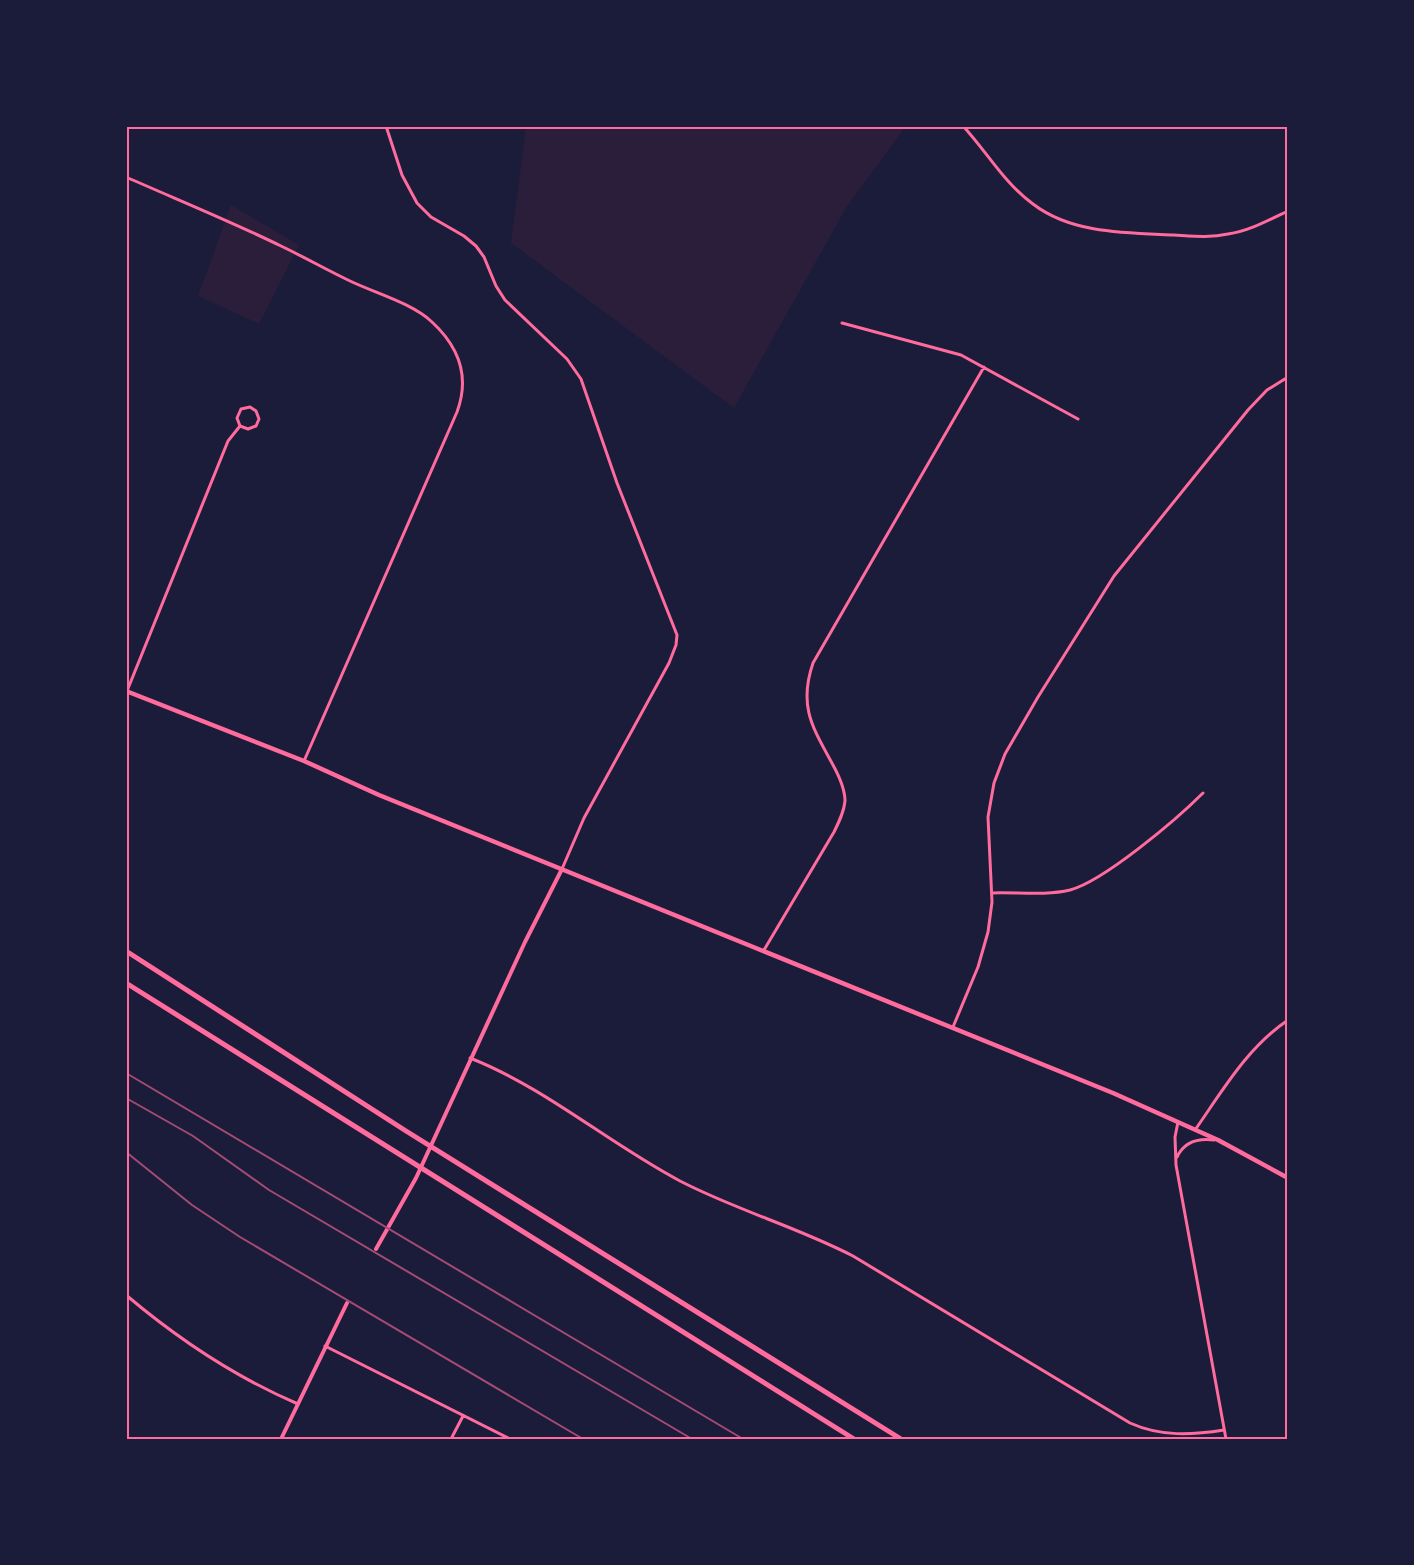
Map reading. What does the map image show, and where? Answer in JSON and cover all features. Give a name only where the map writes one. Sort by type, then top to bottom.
[{"type":"highway","points":[[126,951],[406,1131],[901,1439]]},
{"type":"highway","points":[[126,983],[854,1439]]},
{"type":"main road","points":[[127,691],[304,761],[379,795],[1113,1093],[1218,1140],[1288,1178]]},
{"type":"street","points":[[376,1249],[416,1178],[470,1058],[562,869],[584,818],[669,663],[676,645],[677,634],[618,483],[581,379],[567,359],[508,305],[476,246],[464,236],[431,217],[417,203],[402,175],[386,126]]},
{"type":"street","points":[[963,126],[1017,191],[1045,212],[1078,225],[1131,233],[1208,236],[1241,231],[1288,212]]},
{"type":"street","points":[[126,177],[257,234],[346,280],[421,314],[442,333],[456,353],[462,367],[464,385],[457,412],[304,761]]},
{"type":"street","points":[[842,323],[951,352],[984,367],[1078,419]]},
{"type":"street","points":[[764,951],[834,832],[845,798],[841,780],[817,738],[808,714],[808,686],[813,663],[984,367]]},
{"type":"street","points":[[953,1027],[982,955],[991,917],[989,807],[997,773],[1014,735],[1099,598],[1124,563],[1253,404],[1288,377]]},
{"type":"street","points":[[248,407],[256,411],[259,420],[256,426],[248,429],[240,426],[237,418],[241,410],[248,407]]},
{"type":"street","points":[[127,691],[228,441],[240,426]]},
{"type":"street","points":[[992,893],[1053,892],[1082,885],[1126,856],[1184,812],[1203,793]]},
{"type":"street","points":[[1195,1130],[1248,1055],[1288,1020]]},
{"type":"street","points":[[470,1058],[528,1086],[681,1181],[853,1256],[1130,1424],[1150,1431],[1171,1434],[1197,1434],[1224,1430]]},
{"type":"street","points":[[1178,1122],[1175,1137],[1176,1158],[1226,1439]]},
{"type":"street","points":[[1176,1158],[1181,1149],[1195,1140],[1218,1140]]},
{"type":"street","points":[[126,1295],[216,1361],[265,1389],[298,1404]]},
{"type":"street","points":[[281,1439],[347,1303]]},
{"type":"street","points":[[325,1346],[510,1439]]},
{"type":"street","points":[[452,1439],[463,1416]]},
{"type":"shaded area","points":[[526,126],[906,126],[846,208],[734,408],[511,243]]},
{"type":"shaded area","points":[[231,205],[299,245],[259,324],[198,296]]},
{"type":"railway","points":[[126,1073],[743,1439]]},
{"type":"railway","points":[[126,1098],[193,1136],[269,1190],[692,1439]]},
{"type":"railway","points":[[126,1152],[192,1205],[240,1237],[583,1439]]}]
